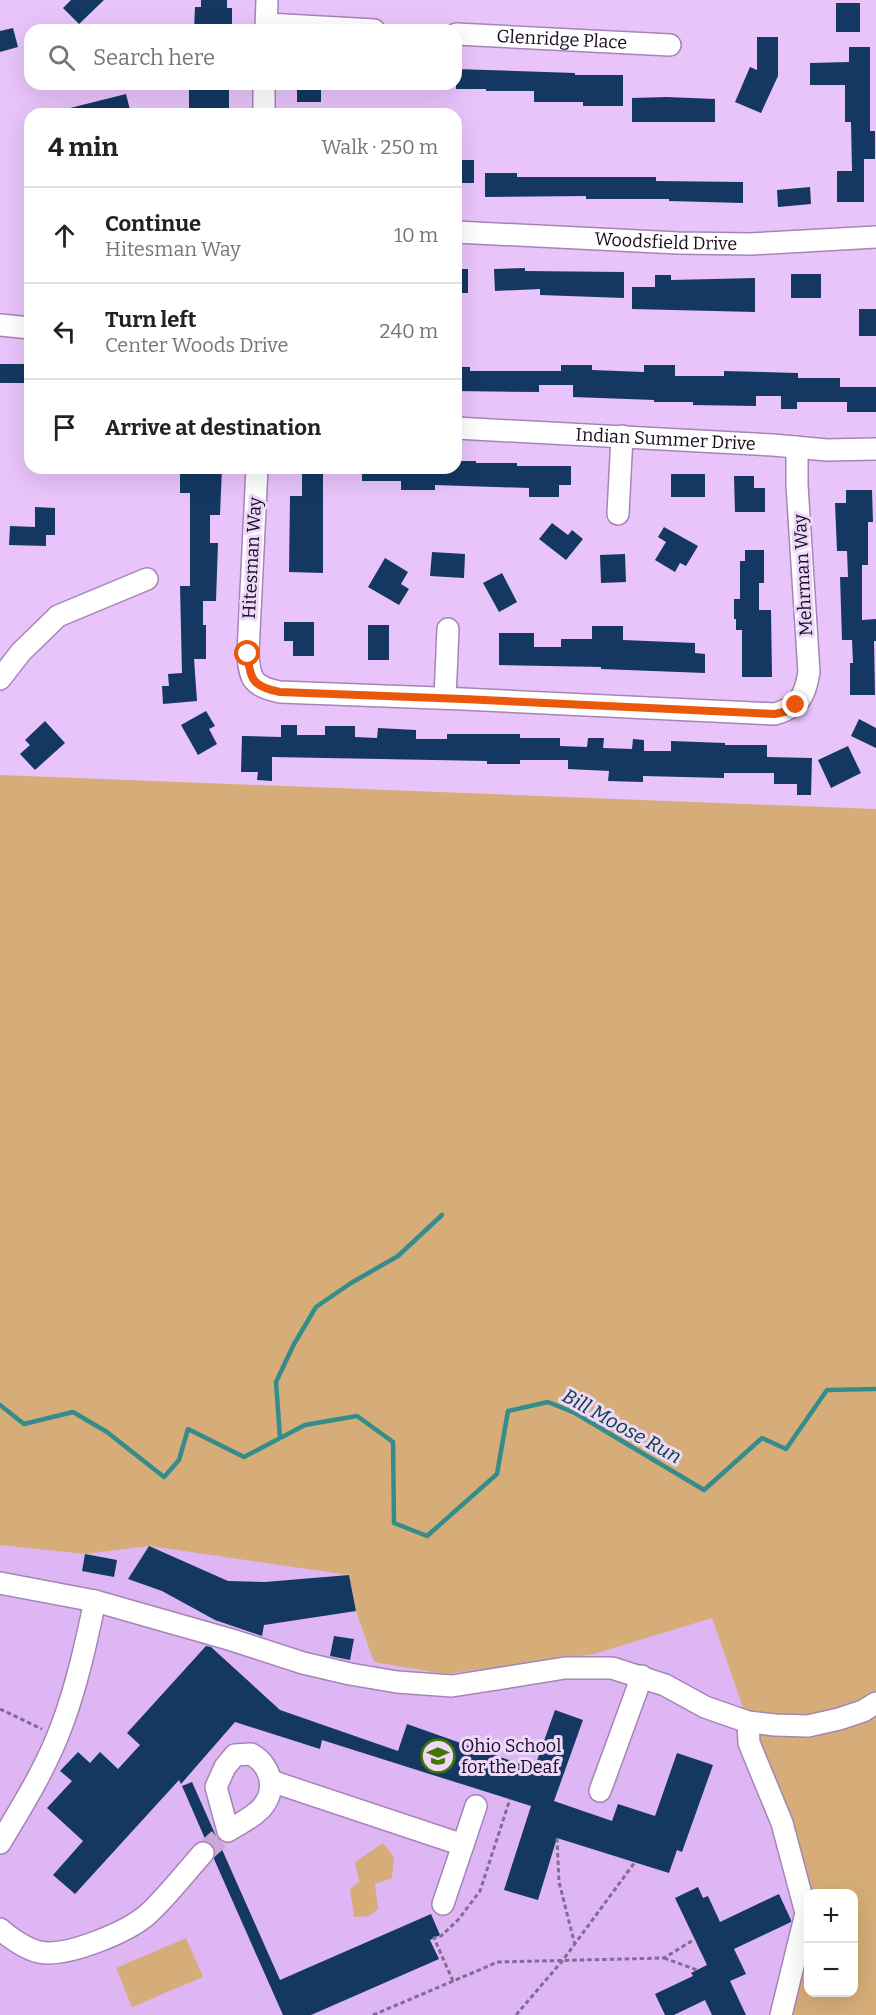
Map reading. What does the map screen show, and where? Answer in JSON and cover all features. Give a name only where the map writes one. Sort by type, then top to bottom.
[{"type":"street","points":[[266,24],[267,0]]},
{"type":"street","name":"Glenridge Place","points":[[462,34],[670,45]]},
{"type":"street","points":[[264,90],[264,108]]},
{"type":"street","name":"Woodsfield Drive","points":[[462,232],[598,240],[751,244],[876,237]]},
{"type":"street","points":[[0,325],[24,327]]},
{"type":"street","name":"Indian Summer Drive","points":[[462,428],[827,450],[876,449]]},
{"type":"street","points":[[618,514],[621,436]]},
{"type":"street","name":"Mehrman Way","points":[[445,698],[775,714],[788,711],[799,702],[807,688],[809,672],[797,447]]},
{"type":"street","name":"Hitesman Way","points":[[257,474],[248,654],[249,669],[255,684],[267,690],[280,692],[445,698]]},
{"type":"street","points":[[0,679],[21,652],[58,616],[147,579]]},
{"type":"street","points":[[445,698],[448,629]]},
{"type":"street","points":[[0,1583],[95,1601],[303,1663],[397,1682],[452,1686],[565,1668],[612,1668],[665,1685],[705,1707],[748,1722],[808,1726],[855,1714],[876,1703]]},
{"type":"street","points":[[0,1843],[29,1794],[57,1736],[81,1668],[95,1601]]},
{"type":"street","points":[[600,1791],[642,1676]]},
{"type":"street","points":[[748,1722],[748,1743],[782,1822],[806,1913],[781,2015]]},
{"type":"street","points":[[271,1781],[463,1845]]},
{"type":"street","points":[[443,1904],[476,1806]]},
{"type":"street","points":[[0,1929],[9,1938],[40,1952],[74,1951],[108,1937],[146,1916],[203,1853]]},
{"type":"path","points":[[0,1709],[57,1736]]},
{"type":"path","points":[[453,1981],[434,1938],[441,1936],[458,1920],[480,1891],[510,1799]]},
{"type":"path","points":[[557,1838],[559,1882],[575,1945]]},
{"type":"path","points":[[516,2015],[575,1945],[635,1862]]},
{"type":"path","points":[[664,1958],[695,1939]]},
{"type":"path","points":[[373,2015],[498,1962],[664,1958],[697,1970]]},
{"type":"shaded area","points":[[0,775],[876,809],[876,2015],[775,2015],[804,1920],[804,1997],[858,1997],[858,1889],[804,1889],[804,1906],[748,1722],[712,1618],[594,1654],[445,1674],[374,1662],[356,1611],[349,1575],[149,1546],[85,1554],[0,1545]]},
{"type":"shaded area","name":"Ohio School for the Deaf","points":[[0,1510],[818,1553],[876,2015],[0,2015]]},
{"type":"shaded area","points":[[383,1843],[394,1857],[392,1878],[375,1884],[378,1909],[369,1916],[354,1917],[350,1889],[359,1882],[355,1862]]},
{"type":"shaded area","points":[[186,1938],[203,1977],[132,2007],[116,1968]]},
{"type":"building","points":[[71,0],[104,0],[79,24],[63,8]]},
{"type":"building","points":[[201,0],[227,0],[227,8],[232,8],[232,24],[194,24],[195,7],[201,7]]},
{"type":"building","points":[[836,3],[860,3],[860,32],[836,32]]},
{"type":"building","points":[[13,28],[18,47],[0,52],[0,31]]},
{"type":"building","points":[[757,37],[778,37],[778,76],[761,113],[735,102],[750,67],[757,70]]},
{"type":"building","points":[[849,47],[870,47],[870,131],[875,131],[875,159],[864,159],[864,202],[837,202],[837,171],[852,171],[851,122],[845,122],[845,85],[810,85],[810,63],[849,62]]},
{"type":"building","points":[[462,69],[623,75],[623,106],[583,106],[583,102],[534,102],[534,91],[486,91],[486,89],[462,89]]},
{"type":"building","points":[[189,90],[229,90],[229,108],[189,108]]},
{"type":"building","points":[[297,90],[321,90],[321,102],[297,102]]},
{"type":"building","points":[[126,94],[130,108],[70,108]]},
{"type":"building","points":[[632,98],[715,99],[715,122],[632,122]]},
{"type":"building","points":[[462,160],[474,160],[474,183],[462,183]]},
{"type":"building","points":[[485,173],[517,173],[517,177],[656,177],[656,181],[743,182],[743,203],[669,201],[669,199],[586,199],[586,196],[485,197]]},
{"type":"building","points":[[810,187],[811,204],[778,207],[777,190]]},
{"type":"building","points":[[525,268],[525,271],[624,272],[624,298],[540,295],[540,289],[495,291],[494,269]]},
{"type":"building","points":[[462,269],[468,269],[468,293],[462,293]]},
{"type":"building","points":[[791,274],[821,274],[821,298],[791,298]]},
{"type":"building","points":[[655,275],[671,275],[671,280],[755,278],[755,312],[632,309],[632,287],[655,287]]},
{"type":"building","points":[[859,309],[876,309],[876,336],[859,336]]},
{"type":"building","points":[[0,364],[24,364],[24,383],[0,383]]},
{"type":"building","points":[[561,365],[592,365],[592,370],[644,372],[644,365],[675,365],[675,376],[724,376],[724,371],[798,373],[798,378],[840,378],[840,387],[876,387],[876,412],[847,412],[847,402],[797,402],[797,409],[781,409],[781,396],[756,396],[756,406],[693,405],[693,402],[573,397],[573,385],[539,385],[539,392],[462,391],[462,367],[470,367],[470,371],[561,371]]},
{"type":"building","points":[[462,461],[517,463],[517,466],[571,466],[571,485],[559,485],[559,497],[529,497],[529,488],[435,485],[435,490],[401,490],[401,481],[362,481],[362,474],[462,474]]},
{"type":"building","points":[[180,474],[222,474],[220,515],[210,515],[210,543],[218,543],[216,601],[203,601],[206,659],[194,659],[197,701],[163,704],[162,686],[169,686],[168,674],[182,673],[180,586],[190,586],[190,493],[180,493]]},
{"type":"building","points":[[302,474],[323,474],[323,573],[289,572],[290,496],[302,496]]},
{"type":"building","points":[[671,474],[705,474],[705,497],[671,497]]},
{"type":"building","points":[[734,476],[754,476],[754,488],[765,488],[765,512],[735,512]]},
{"type":"building","points":[[846,490],[872,490],[873,522],[868,522],[868,565],[862,565],[862,620],[876,619],[875,695],[850,695],[850,663],[853,663],[852,640],[842,640],[840,577],[848,577],[847,551],[837,551],[835,503],[846,503]]},
{"type":"building","points":[[35,507],[55,508],[55,535],[46,535],[46,546],[9,545],[10,526],[35,527]]},
{"type":"building","points":[[552,523],[568,535],[572,530],[583,539],[566,560],[539,539]]},
{"type":"building","points":[[664,527],[698,546],[686,566],[680,563],[675,572],[655,560],[666,542],[658,537]]},
{"type":"building","points":[[745,550],[764,550],[764,583],[759,583],[759,610],[771,610],[772,677],[742,677],[742,630],[736,630],[734,599],[740,599],[740,561],[745,561]]},
{"type":"building","points":[[432,552],[465,554],[464,578],[430,576]]},
{"type":"building","points":[[625,554],[626,582],[601,583],[600,555]]},
{"type":"building","points":[[385,558],[408,572],[401,584],[409,589],[399,605],[368,587]]},
{"type":"building","points":[[502,573],[517,602],[499,612],[483,583]]},
{"type":"building","points":[[284,622],[314,622],[314,656],[293,656],[293,641],[284,641]]},
{"type":"building","points":[[368,625],[389,625],[389,660],[368,660]]},
{"type":"building","points":[[592,626],[623,626],[623,640],[695,643],[695,653],[705,654],[705,673],[601,669],[601,667],[499,665],[499,633],[534,633],[534,647],[561,647],[561,639],[592,639]]},
{"type":"building","points":[[206,711],[215,726],[209,729],[217,744],[198,755],[181,725]]},
{"type":"building","points":[[859,719],[876,728],[876,748],[851,736]]},
{"type":"building","points":[[45,721],[65,743],[35,770],[20,754],[30,745],[25,740]]},
{"type":"building","points":[[281,725],[297,725],[297,735],[325,735],[325,726],[355,726],[355,737],[377,738],[378,728],[416,730],[416,739],[447,739],[447,734],[520,734],[520,738],[560,738],[560,746],[587,747],[588,738],[604,738],[603,748],[632,749],[633,739],[644,740],[644,751],[671,751],[671,741],[767,745],[767,757],[812,758],[811,795],[797,795],[797,784],[774,784],[774,773],[724,773],[724,778],[643,776],[643,782],[608,781],[609,771],[568,769],[568,760],[520,760],[520,764],[487,764],[487,761],[272,757],[272,781],[257,780],[258,772],[241,772],[242,736],[281,737]]},
{"type":"building","points":[[848,746],[861,773],[831,788],[818,760]]},
{"type":"building","points":[[149,1546],[228,1581],[265,1582],[349,1575],[356,1611],[264,1625],[262,1636],[215,1620],[162,1591],[128,1579]]},
{"type":"building","points":[[85,1554],[117,1560],[114,1577],[82,1571]]},
{"type":"building","points":[[334,1636],[354,1639],[350,1660],[330,1656]]},
{"type":"building","name":"Ohio School for the Deaf","points":[[206,1646],[211,1647],[280,1710],[398,1751],[407,1724],[534,1769],[555,1710],[583,1720],[554,1801],[612,1821],[618,1804],[655,1816],[677,1753],[713,1765],[682,1852],[677,1850],[669,1873],[557,1838],[538,1900],[504,1890],[531,1806],[322,1740],[320,1749],[235,1722],[181,1784],[179,1780],[75,1894],[53,1875],[83,1841],[47,1808],[72,1781],[60,1771],[78,1752],[90,1763],[100,1752],[118,1769],[140,1745],[127,1733]]},
{"type":"building","points":[[192,1782],[280,1980],[431,1914],[440,1935],[430,1940],[439,1959],[311,2015],[283,2015],[214,1859],[215,1848],[206,1841],[182,1786]]},
{"type":"building","points":[[698,1887],[703,1898],[708,1896],[720,1922],[779,1894],[791,1920],[734,1949],[746,1974],[730,1981],[746,2015],[712,2015],[705,2000],[674,2015],[665,2015],[655,1994],[693,1976],[691,1973],[707,1965],[675,1898]]},
{"type":"waterway","points":[[280,1438],[276,1382],[294,1344],[316,1307],[351,1283],[398,1256],[442,1215]]},
{"type":"waterway","name":"Bill Moose Run","points":[[0,1405],[24,1424],[73,1412],[107,1432],[164,1477],[179,1460],[188,1429],[244,1457],[305,1425],[357,1416],[393,1442],[394,1523],[427,1536],[497,1474],[508,1411],[548,1402],[575,1413],[704,1490],[762,1438],[786,1449],[827,1390],[876,1389]]},
{"type":"tunnel","points":[[203,1853],[228,1831]]},
{"type":"place","name":"Ohio School for the Deaf","points":[[438,1756]]},
{"type":"route","points":[[248,654],[249,669],[255,684],[267,690],[280,692],[775,714],[788,711],[796,705]]}]
